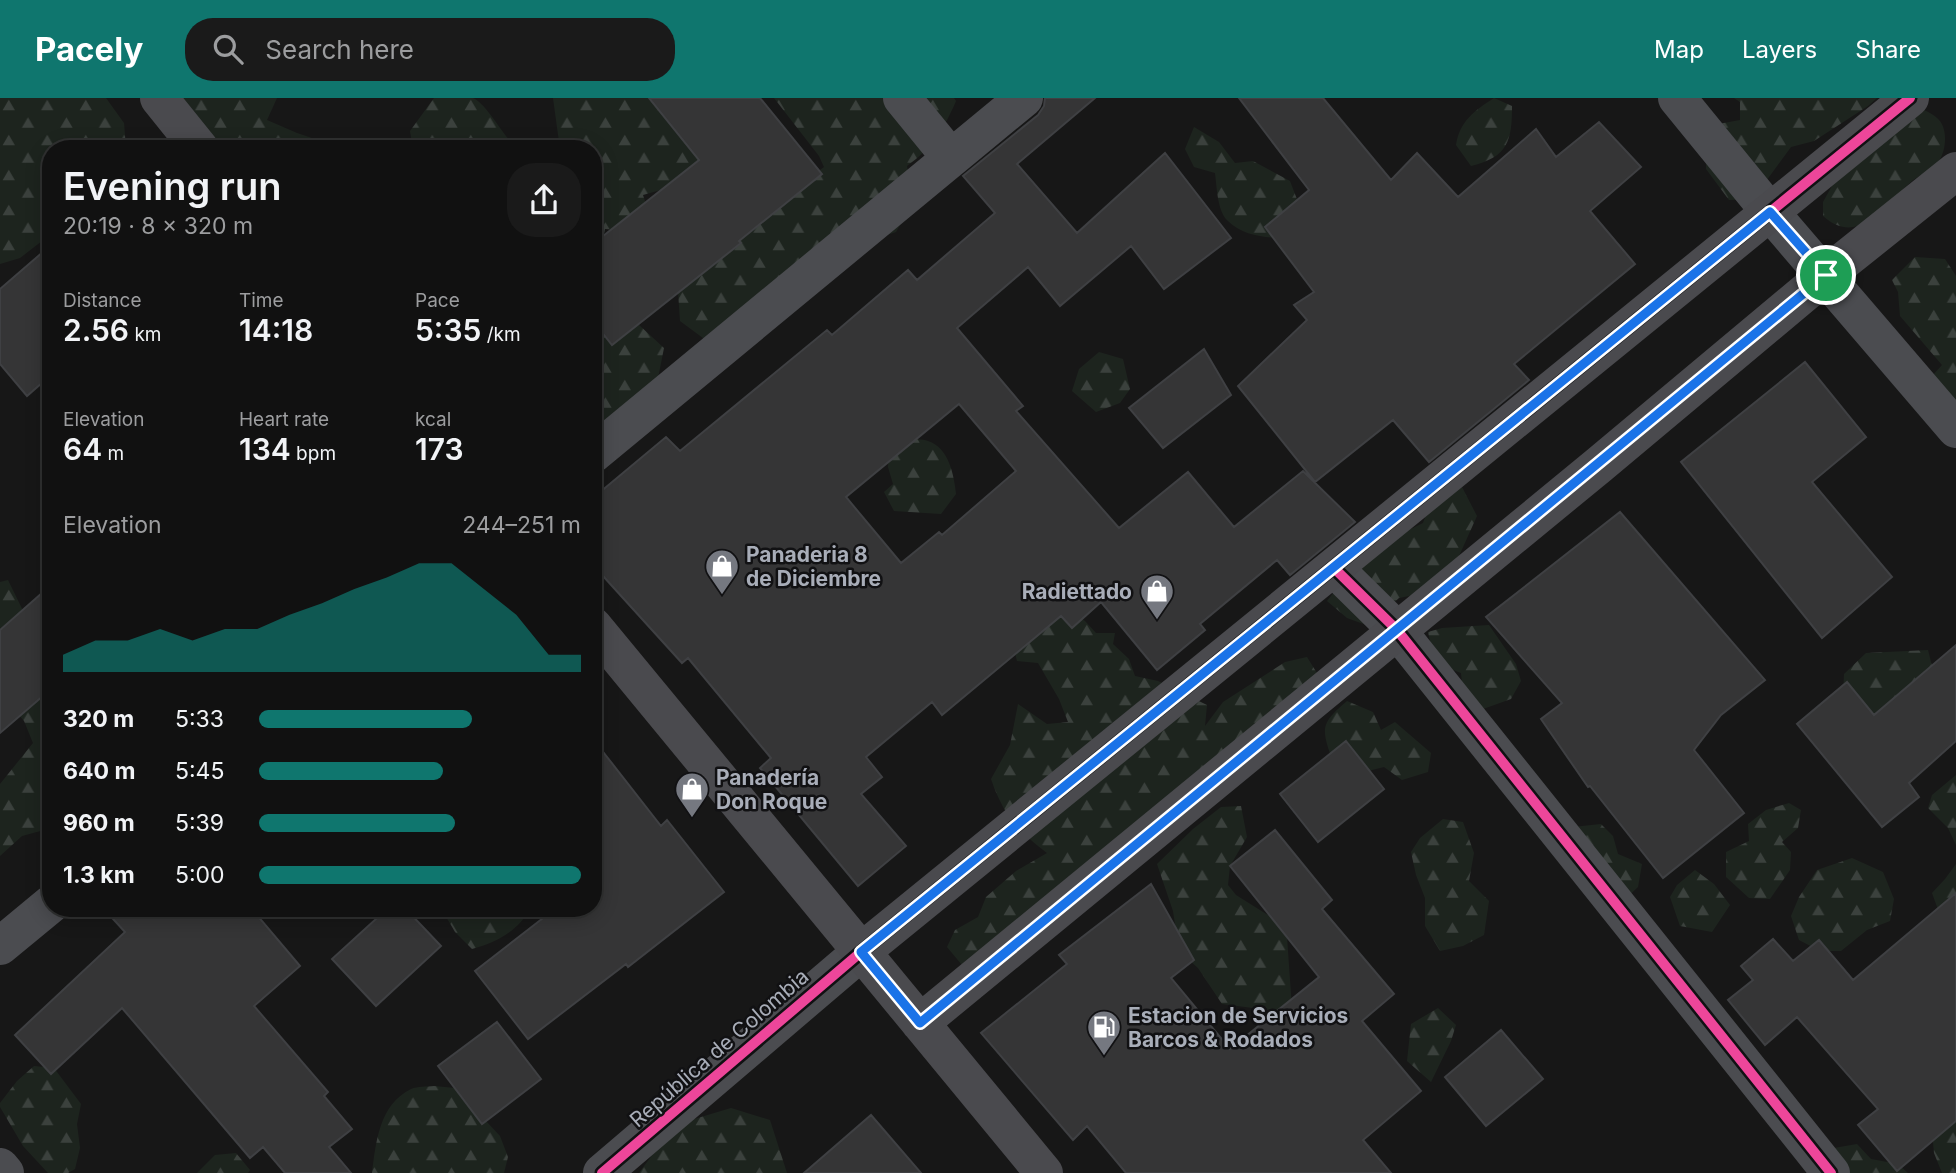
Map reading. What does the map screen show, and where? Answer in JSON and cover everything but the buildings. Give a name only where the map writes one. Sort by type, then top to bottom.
[{"type":"street","points":[[159,98],[193,140]]},
{"type":"street","points":[[902,98],[951,158]]},
{"type":"street","points":[[602,447],[1024,98]]},
{"type":"street","points":[[1677,98],[1770,212],[1956,429]]},
{"type":"street","points":[[861,952],[1910,98]]},
{"type":"street","points":[[920,1023],[1826,275],[1956,171]]},
{"type":"street","points":[[1334,568],[1397,630],[1831,1173]]},
{"type":"street","points":[[602,637],[1044,1173]]},
{"type":"street","points":[[0,946],[42,911]]},
{"type":"street","name":"República de Colombia","points":[[602,1173],[861,952]]},
{"type":"street","points":[[0,1167],[5,1173]]},
{"type":"green space","points":[[0,98],[106,98],[124,123],[125,140],[42,140],[42,241],[20,258],[0,264]]},
{"type":"green space","points":[[155,98],[277,98],[267,120],[318,140],[214,140]]},
{"type":"green space","points":[[434,98],[473,98],[484,106],[509,140],[412,140],[410,131]]},
{"type":"green space","points":[[553,98],[651,98],[710,170],[671,187],[643,195],[652,223],[632,231],[605,229],[602,246],[602,140],[559,140]]},
{"type":"green space","points":[[774,98],[954,98],[956,101],[936,137],[924,152],[907,166],[913,202],[896,232],[869,241],[707,341],[680,321],[677,277],[824,167],[819,156]]},
{"type":"green space","points":[[1494,98],[1512,106],[1509,138],[1493,158],[1471,166],[1456,145],[1458,137],[1469,117]]},
{"type":"green space","points":[[1734,98],[1877,98],[1814,141],[1791,147],[1753,199],[1729,200],[1706,169],[1706,143],[1713,125],[1740,120],[1740,102]]},
{"type":"green space","points":[[1920,108],[1937,118],[1944,129],[1944,146],[1936,164],[1912,181],[1872,219],[1861,225],[1836,225],[1823,216],[1823,202],[1837,177]]},
{"type":"green space","points":[[1194,127],[1219,142],[1235,163],[1253,161],[1290,181],[1303,215],[1286,238],[1248,233],[1224,217],[1215,173],[1194,167],[1185,149]]},
{"type":"green space","points":[[1915,257],[1945,259],[1956,276],[1956,420],[1923,386],[1942,365],[1900,316],[1898,292],[1892,280]]},
{"type":"green space","points":[[625,312],[664,348],[658,378],[602,441],[602,320]]},
{"type":"green space","points":[[1099,352],[1123,359],[1130,389],[1120,403],[1096,412],[1072,391],[1079,369]]},
{"type":"green space","points":[[905,439],[926,440],[946,456],[956,494],[941,514],[894,511],[884,492],[893,484],[888,467],[889,450]]},
{"type":"green space","points":[[1437,484],[1462,487],[1477,516],[1459,556],[1424,593],[1399,598],[1369,626],[1347,618],[1327,601],[1349,576],[1381,547],[1423,523]]},
{"type":"green space","points":[[8,580],[28,621],[42,635],[42,831],[22,836],[0,856],[0,784],[33,743],[24,721],[0,693],[0,582]]},
{"type":"green space","points":[[1068,610],[1085,621],[1096,633],[1115,633],[1113,644],[1129,659],[1135,676],[1158,681],[1207,705],[1205,726],[1223,702],[1285,662],[1307,657],[1320,678],[962,965],[947,947],[955,930],[978,917],[986,897],[1016,871],[1047,853],[1013,821],[1001,803],[991,779],[1010,745],[1018,704],[1047,724],[1068,722],[1059,699],[1038,663],[1017,661],[1012,640]]},
{"type":"green space","points":[[1489,625],[1516,664],[1521,681],[1511,699],[1483,709],[1464,701],[1461,673],[1438,658],[1428,632],[1442,628]]},
{"type":"green space","points":[[1928,650],[1936,682],[1893,728],[1843,698],[1844,674],[1866,653]]},
{"type":"green space","points":[[1347,701],[1373,712],[1381,730],[1395,722],[1431,753],[1428,772],[1402,780],[1384,767],[1360,773],[1333,762],[1326,741],[1325,727],[1332,715]]},
{"type":"green space","points":[[1956,775],[1956,845],[1948,828],[1928,808],[1932,795]]},
{"type":"green space","points":[[1789,803],[1801,810],[1798,828],[1782,842],[1791,852],[1790,870],[1770,899],[1749,898],[1726,877],[1726,852],[1749,841],[1748,824],[1766,810]]},
{"type":"green space","points":[[1241,806],[1247,837],[1230,866],[1228,885],[1236,895],[1271,917],[1287,937],[1293,1023],[1253,1008],[1222,1004],[1198,968],[1179,951],[1173,911],[1157,864],[1193,829],[1221,807]]},
{"type":"green space","points":[[1443,819],[1463,822],[1474,853],[1469,881],[1489,901],[1484,935],[1463,946],[1440,951],[1425,926],[1425,898],[1411,852],[1420,838]]},
{"type":"green space","points":[[1601,824],[1613,836],[1618,854],[1642,864],[1638,887],[1619,905],[1573,827]]},
{"type":"green space","points":[[1852,858],[1883,872],[1894,899],[1890,921],[1867,930],[1841,951],[1820,951],[1799,940],[1791,916],[1799,897],[1817,870]]},
{"type":"green space","points":[[1956,864],[1956,929],[1940,915],[1932,893]]},
{"type":"green space","points":[[1695,870],[1714,884],[1730,905],[1712,932],[1680,926],[1670,897],[1677,885]]},
{"type":"green space","points":[[446,917],[524,917],[505,935],[472,949],[455,932]]},
{"type":"green space","points":[[1438,1008],[1456,1025],[1431,1082],[1407,1061],[1411,1024]]},
{"type":"green space","points":[[34,1066],[54,1068],[81,1104],[77,1124],[80,1148],[75,1169],[68,1173],[48,1173],[23,1146],[0,1107],[0,1103],[17,1081]]},
{"type":"green space","points":[[434,1086],[455,1088],[500,1136],[508,1157],[504,1173],[372,1173],[381,1125],[392,1105],[411,1089]]},
{"type":"green space","points":[[731,1108],[770,1120],[787,1173],[639,1173],[658,1147],[691,1120]]},
{"type":"green space","points":[[1956,1118],[1956,1173],[1942,1173],[1934,1153],[1932,1131]]},
{"type":"green space","points":[[1857,1144],[1871,1159],[1898,1164],[1908,1173],[1819,1173],[1834,1148]]},
{"type":"green space","points":[[236,1153],[250,1170],[248,1173],[197,1173],[215,1155]]},
{"type":"cycle path","points":[[602,1173],[861,952],[1910,98]]},
{"type":"cycle path","points":[[1334,568],[1397,630],[1831,1173]]},
{"type":"place","name":"Panaderia 8 de Diciembre","points":[[722,596]]},
{"type":"place","name":"Radiettado","points":[[1157,621]]},
{"type":"place","name":"Panadería Don Roque","points":[[692,819]]},
{"type":"place","name":"Estacion de Servicios Barcos & Rodados","points":[[1104,1057]]},
{"type":"route","points":[[1770,212],[1826,275],[920,1023],[861,952],[1770,212]]}]
